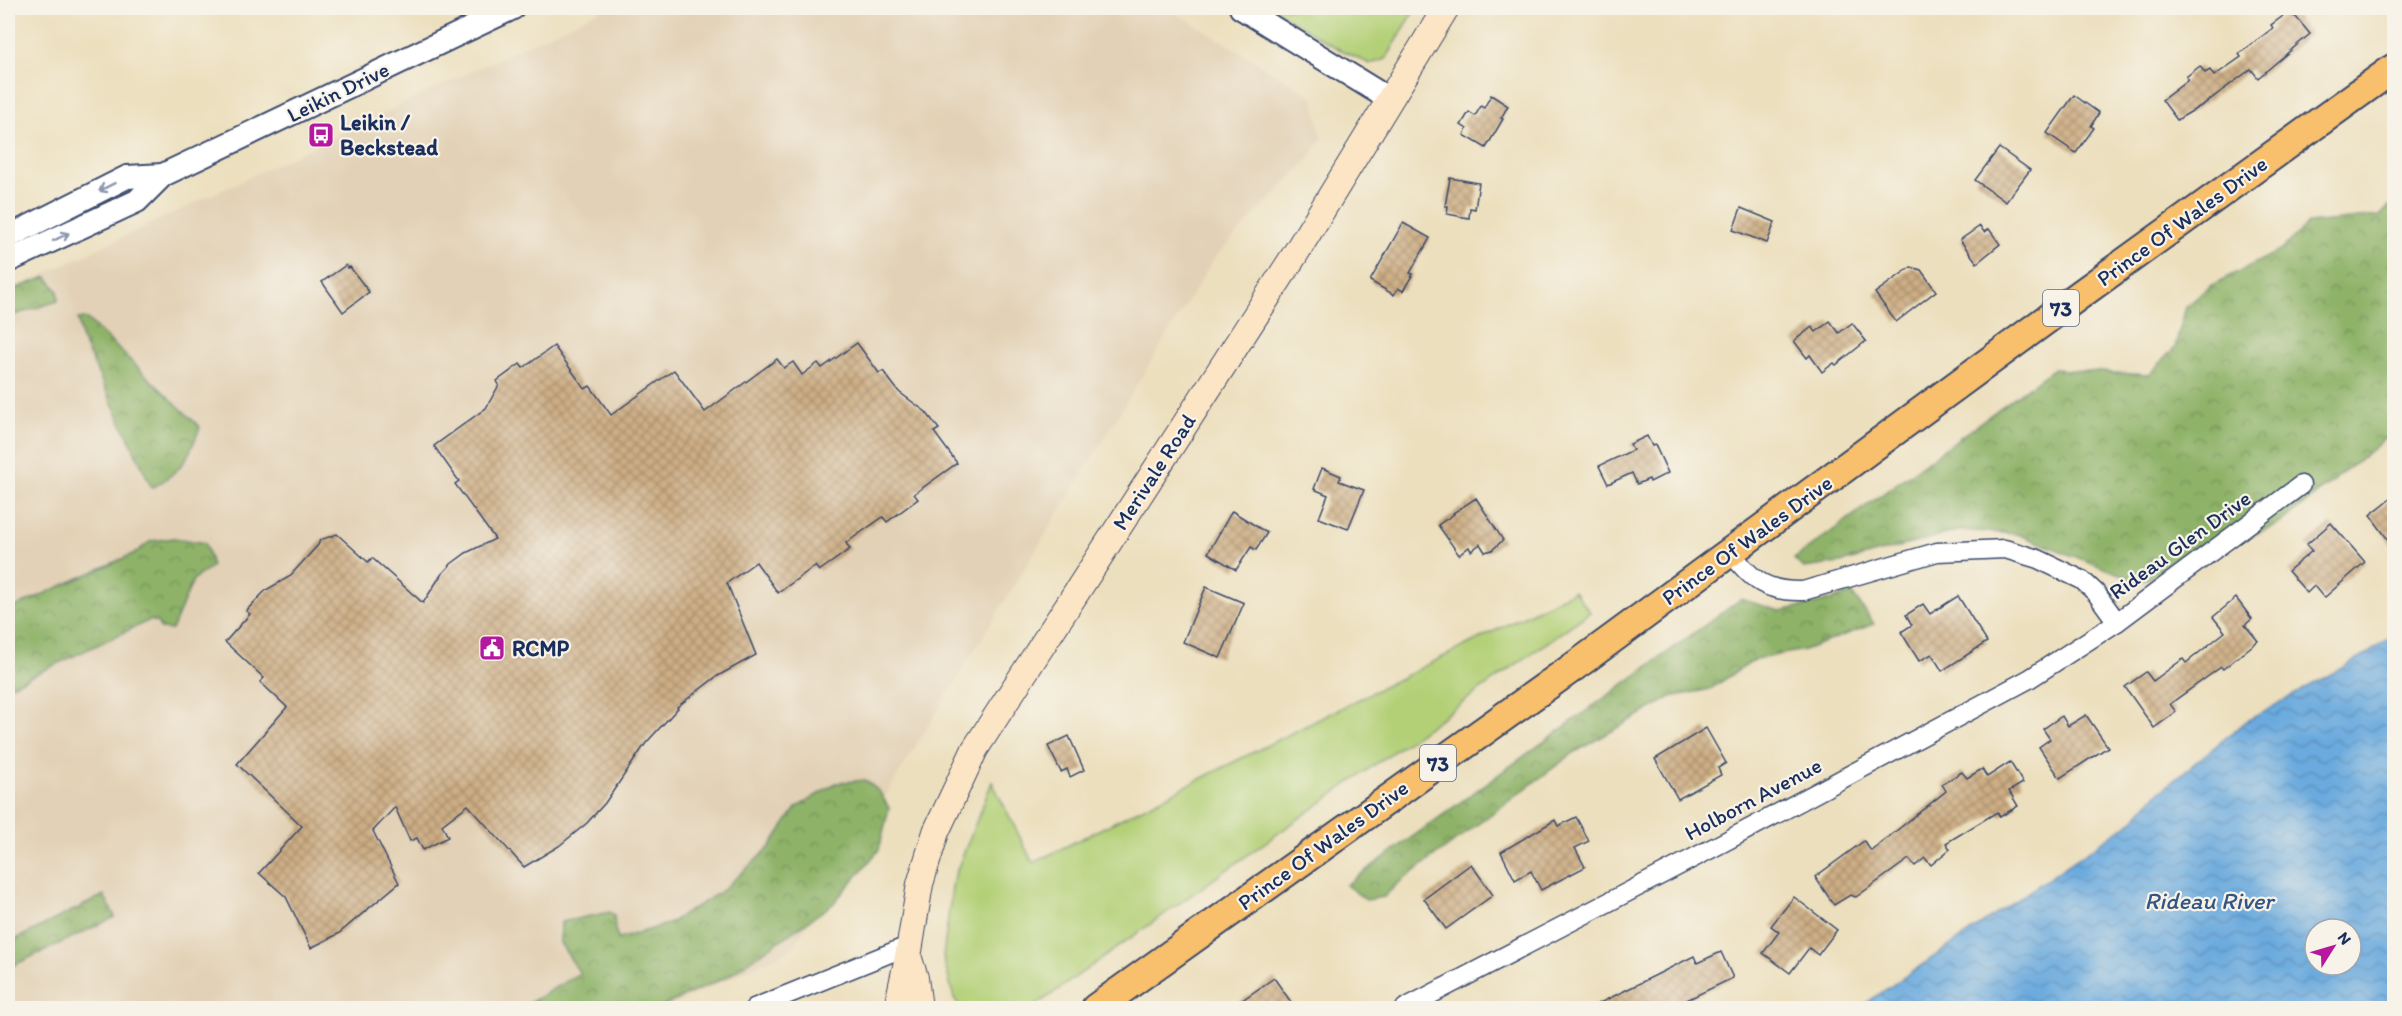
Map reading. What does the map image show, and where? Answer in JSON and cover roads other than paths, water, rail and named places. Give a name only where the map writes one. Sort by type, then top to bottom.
[{"type":"main road","name":"Merivale Road","points":[[897,1008],[920,884],[936,832],[975,749],[1287,266],[1446,8]]},
{"type":"main road","name":"Prince Of Wales Drive","points":[[1096,1008],[1586,658],[2090,287],[2394,68]]},
{"type":"main road","name":"Merivale Road","points":[[909,951],[919,1008]]},
{"type":"street","name":"Leikin Drive","points":[[8,261],[137,201],[163,176],[513,8]]},
{"type":"street","points":[[1241,8],[1389,99]]},
{"type":"street","name":"Leikin Drive","points":[[8,237],[127,177],[163,176]]},
{"type":"street","name":"Rideau Glen Drive","points":[[1731,552],[1745,572],[1759,583],[1791,592],[1803,591],[1937,552],[2005,549],[2038,559],[2082,580],[2096,593],[2116,622],[2301,485]]},
{"type":"street","name":"Holborn Avenue","points":[[1405,1008],[1726,841],[2029,679],[2116,622]]},
{"type":"street","points":[[754,1008],[909,951]]},
{"type":"water","name":"Rideau River","points":[[2394,634],[2394,1008],[1859,1008],[2135,819],[2152,798],[2245,722],[2367,654]]},
{"type":"place","name":"Leikin / Beckstead","points":[[321,135]]},
{"type":"place","name":"RCMP","points":[[492,648]]}]
